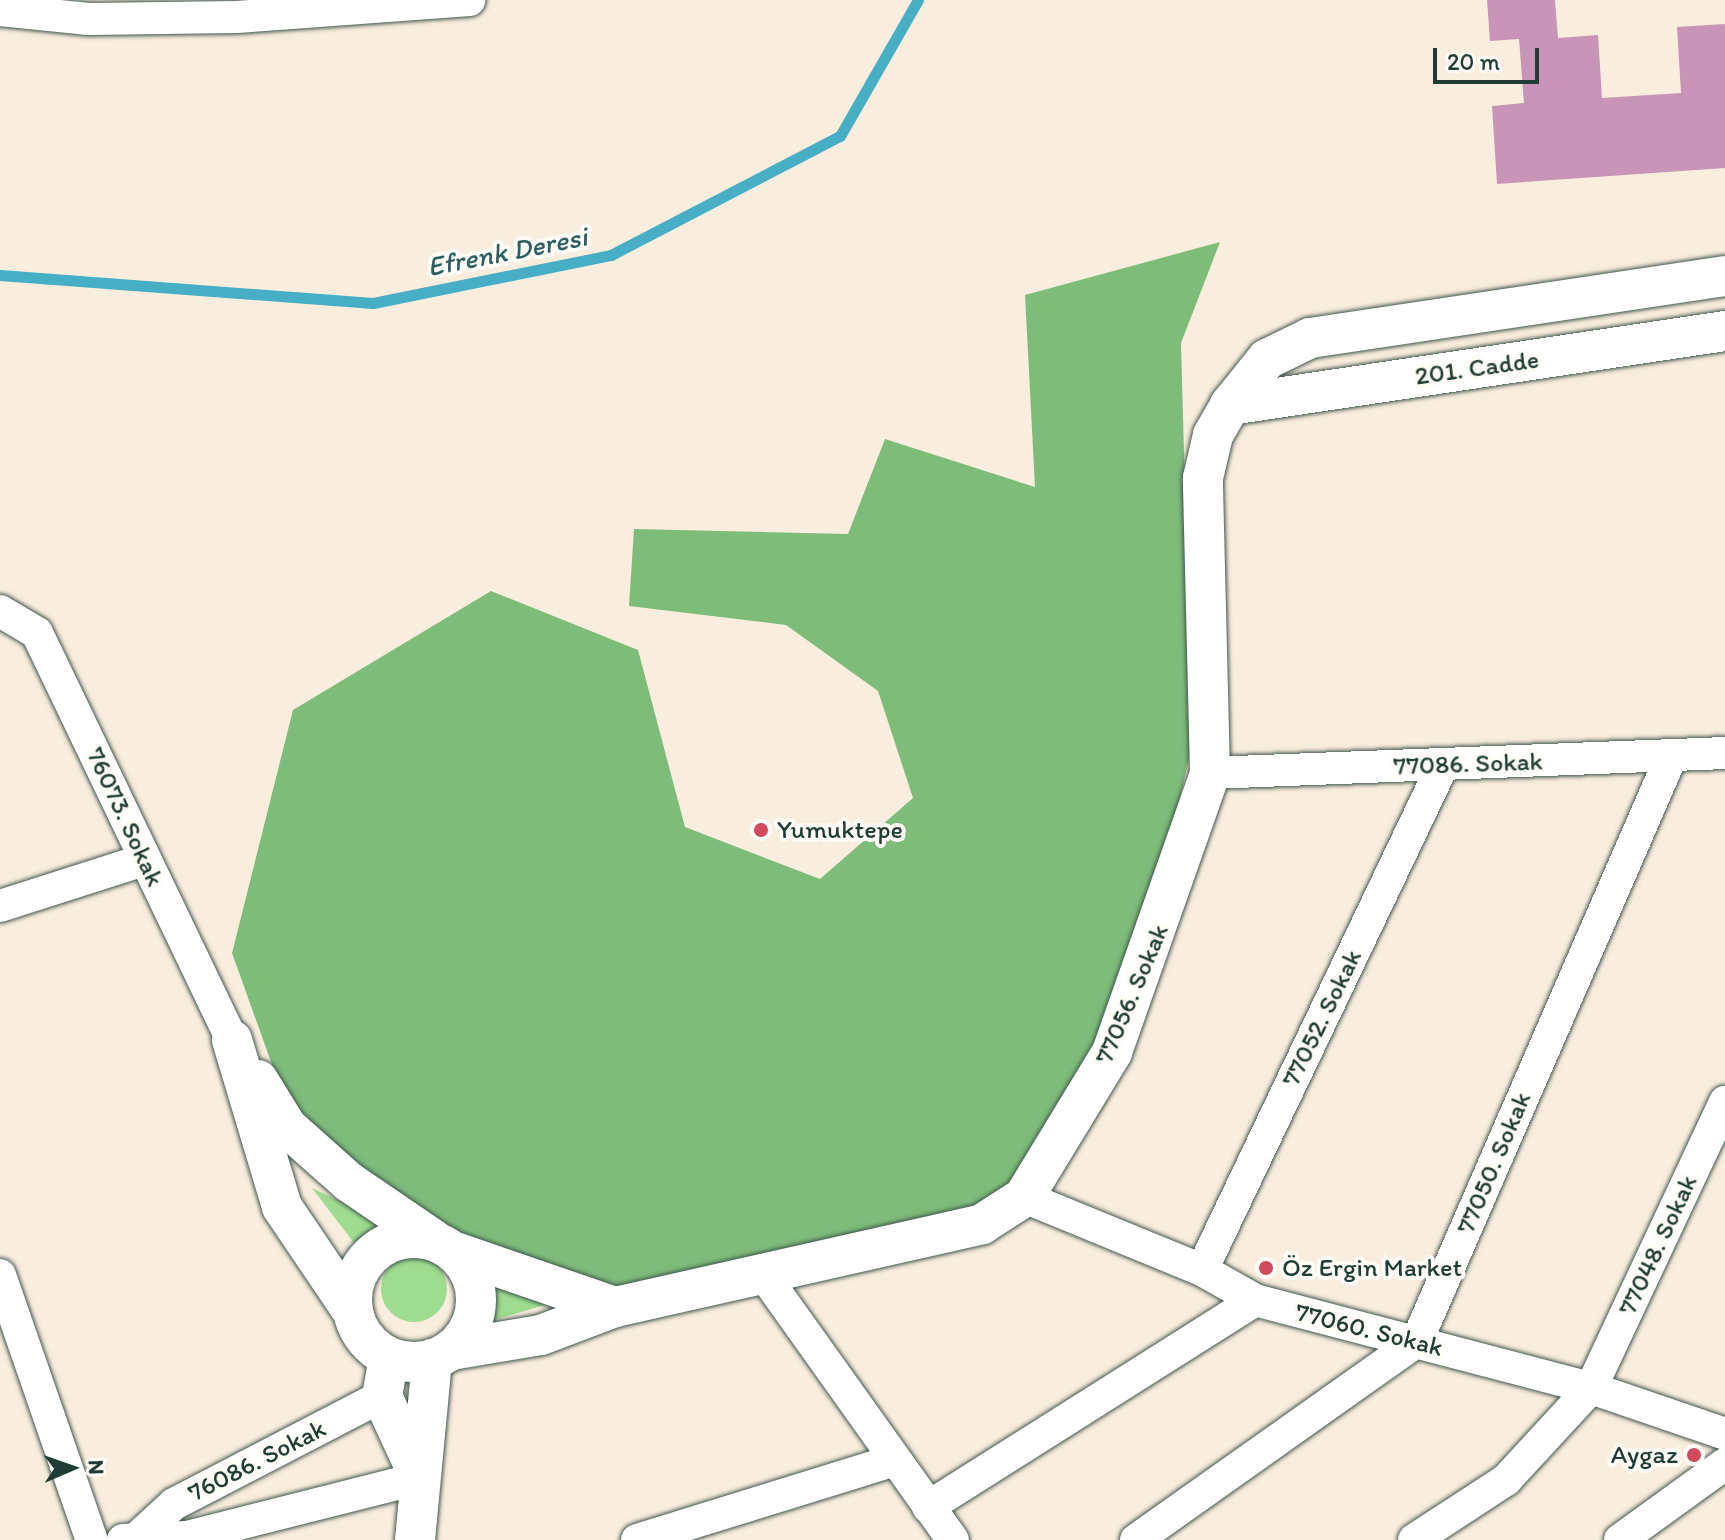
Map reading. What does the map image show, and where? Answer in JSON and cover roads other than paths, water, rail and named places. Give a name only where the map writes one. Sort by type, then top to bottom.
[{"type":"street","points":[[0,10],[148,19],[461,1]]},
{"type":"street","name":"77056. Sokak","points":[[441,1355],[541,1335],[615,1307],[766,1278],[982,1224],[1024,1197],[1112,1052],[1210,773],[1203,478],[1213,435],[1230,405],[1267,359],[1354,328],[1725,276]]},
{"type":"street","name":"201. Cadde","points":[[1230,405],[1725,331]]},
{"type":"street","name":"76073. Sokak","points":[[0,611],[37,633],[232,1040]]},
{"type":"street","name":"77086. Sokak","points":[[1210,773],[1725,753]]},
{"type":"street","name":"77050. Sokak","points":[[1417,1341],[1671,757]]},
{"type":"street","name":"77052. Sokak","points":[[1202,1270],[1443,765]]},
{"type":"street","points":[[0,906],[144,860]]},
{"type":"street","points":[[232,1040],[287,1127],[349,1182],[444,1246],[476,1293],[475,1315],[441,1355],[420,1478],[415,1540]]},
{"type":"street","points":[[232,1040],[282,1207],[373,1346],[389,1357],[441,1355]]},
{"type":"street","name":"77048. Sokak","points":[[1414,1540],[1506,1480],[1591,1388],[1725,1102]]},
{"type":"street","name":"77060. Sokak","points":[[1024,1197],[1202,1270],[1255,1300],[1591,1388],[1725,1434]]},
{"type":"street","points":[[353,1312],[355,1283],[369,1257],[411,1237],[615,1307]]},
{"type":"street","points":[[0,1275],[92,1540]]},
{"type":"street","points":[[766,1278],[892,1461],[953,1540]]},
{"type":"street","points":[[928,1507],[1255,1300]]},
{"type":"street","points":[[1136,1540],[1417,1341]]},
{"type":"street","points":[[389,1357],[382,1396],[420,1478]]},
{"type":"street","name":"76086. Sokak","points":[[131,1538],[174,1504],[382,1396]]},
{"type":"street","points":[[637,1540],[892,1461]]},
{"type":"street","points":[[1620,1540],[1725,1464]]},
{"type":"street","name":"76086. Sokak","points":[[131,1538],[187,1537],[420,1478]]},
{"type":"waterway","name":"Efrenk Deresi","points":[[0,275],[373,303],[611,255],[840,136],[918,0]]},
{"type":"place","name":"Yumuktepe","points":[[761,830]]},
{"type":"place","name":"Öz Ergin Market","points":[[1266,1268]]},
{"type":"place","name":"Aygaz","points":[[1694,1455]]}]
